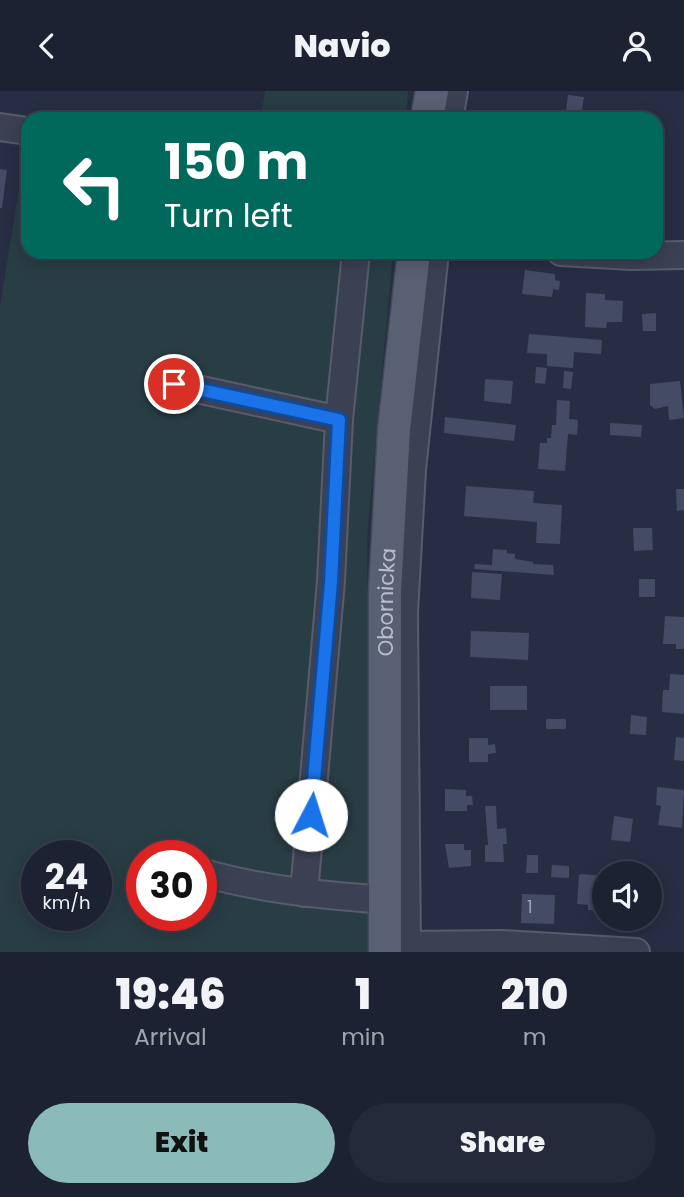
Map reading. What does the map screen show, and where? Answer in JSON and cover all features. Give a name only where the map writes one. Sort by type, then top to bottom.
[{"type":"main road","name":"Obornicka","points":[[400,950],[385,900],[383,633],[394,431],[413,259]]},
{"type":"street","points":[[0,127],[21,130]]},
{"type":"street","points":[[663,255],[684,255]]},
{"type":"street","points":[[304,893],[331,582],[339,420],[355,259]]},
{"type":"street","points":[[434,259],[412,470],[404,613],[400,950],[502,944],[636,952]]},
{"type":"street","points":[[174,384],[339,420]]},
{"type":"street","points":[[217,877],[304,893],[385,900]]},
{"type":"shaded area","points":[[265,91],[408,91],[406,112],[262,112]]},
{"type":"shaded area","points":[[21,177],[21,259],[392,259],[367,538],[372,952],[0,952],[0,307]]},
{"type":"building","points":[[568,95],[584,97],[582,112],[566,112]]},
{"type":"building","points":[[0,169],[7,170],[2,208],[0,208]]},
{"type":"building","points":[[525,270],[555,274],[555,280],[560,281],[559,290],[553,289],[552,297],[522,294]]},
{"type":"building","points":[[586,293],[605,294],[605,300],[623,301],[622,322],[607,322],[606,328],[585,327]]},
{"type":"building","points":[[656,313],[656,331],[643,331],[642,314]]},
{"type":"building","points":[[529,334],[602,340],[601,354],[574,352],[573,368],[547,366],[547,354],[527,353]]},
{"type":"building","points":[[536,367],[547,368],[545,384],[535,383]]},
{"type":"building","points":[[564,371],[573,372],[571,389],[563,388]]},
{"type":"building","points":[[485,379],[513,381],[511,404],[484,401]]},
{"type":"building","points":[[680,381],[684,418],[669,420],[668,406],[655,409],[650,405],[650,384]]},
{"type":"building","points":[[557,400],[570,401],[569,419],[578,420],[577,435],[568,434],[565,471],[538,469],[540,443],[547,443],[547,438],[551,438],[552,425],[556,425]]},
{"type":"building","points":[[445,417],[516,425],[514,441],[444,433]]},
{"type":"building","points":[[610,423],[642,425],[641,437],[610,435]]},
{"type":"building","points":[[466,486],[534,491],[533,503],[562,505],[560,544],[536,543],[537,522],[464,516]]},
{"type":"building","points":[[676,489],[684,489],[684,510],[677,511]]},
{"type":"building","points":[[633,528],[652,528],[653,550],[634,551]]},
{"type":"building","points":[[493,549],[507,550],[507,553],[515,554],[515,559],[533,564],[553,565],[554,575],[474,569],[475,564],[492,565]]},
{"type":"building","points":[[472,572],[502,574],[500,600],[471,598]]},
{"type":"building","points":[[639,579],[655,579],[655,597],[639,597]]},
{"type":"building","points":[[665,616],[684,617],[684,649],[676,649],[676,644],[663,644]]},
{"type":"building","points":[[471,631],[529,633],[528,660],[470,657]]},
{"type":"building","points":[[670,674],[684,675],[684,714],[662,712],[663,690],[669,690]]},
{"type":"building","points":[[490,686],[527,686],[527,710],[490,710]]},
{"type":"building","points":[[631,715],[647,717],[646,735],[630,734]]},
{"type":"building","points":[[546,719],[566,719],[566,729],[546,729]]},
{"type":"building","points":[[676,737],[684,738],[684,761],[674,760]]},
{"type":"building","points":[[469,738],[488,738],[488,745],[495,744],[496,753],[488,754],[488,762],[469,762]]},
{"type":"building","points":[[657,787],[684,790],[682,828],[658,825],[661,806],[656,805]]},
{"type":"building","points":[[445,789],[466,790],[466,796],[472,796],[473,805],[467,805],[467,811],[445,811]]},
{"type":"building","points":[[485,806],[496,806],[497,829],[506,828],[504,862],[485,862],[485,845],[488,845]]},
{"type":"building","points":[[614,816],[633,819],[630,842],[611,840]]},
{"type":"building","points":[[445,844],[464,844],[464,850],[471,850],[471,866],[449,868]]},
{"type":"building","points":[[527,855],[538,855],[538,873],[526,873]]},
{"type":"building","points":[[552,865],[569,866],[569,878],[551,877]]},
{"type":"building","points":[[579,875],[592,875],[592,910],[588,910],[588,905],[577,904]]},
{"type":"building","points":[[522,894],[555,895],[554,924],[521,923]]},
{"type":"route","points":[[174,384],[339,420],[331,582],[311,815]]}]
